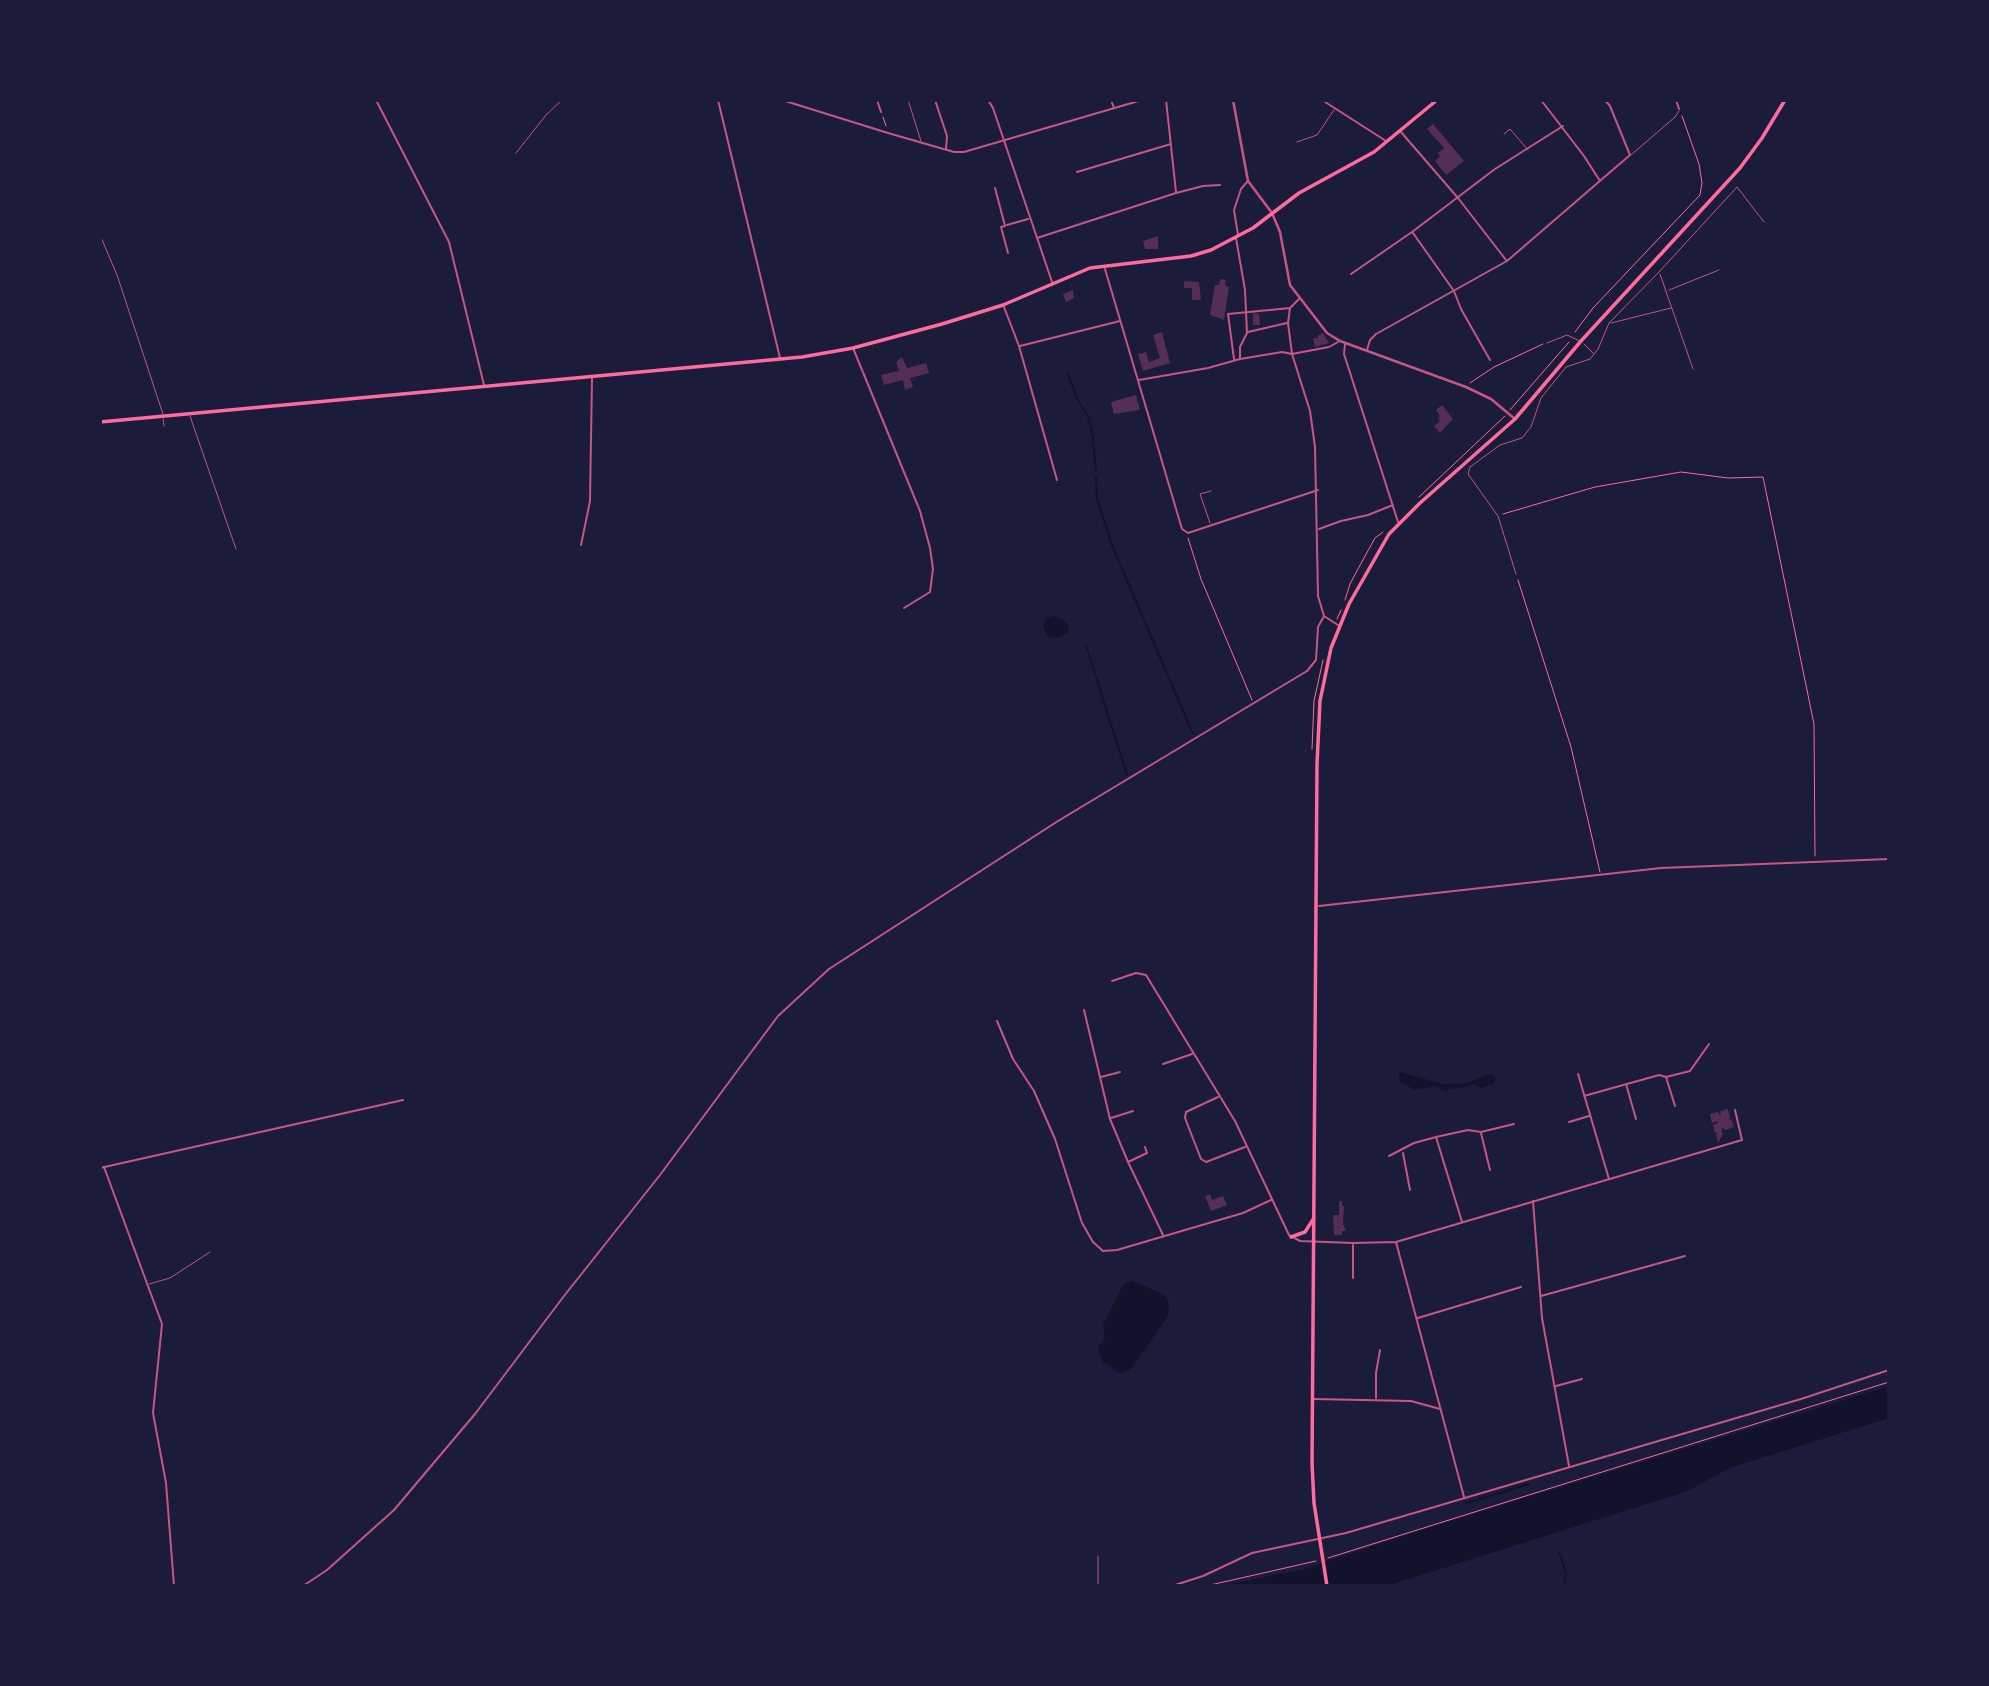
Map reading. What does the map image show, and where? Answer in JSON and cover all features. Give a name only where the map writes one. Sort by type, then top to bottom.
[{"type":"main road","points":[[100,422],[817,356],[853,348],[1003,305],[1052,283],[1104,265],[1201,254],[1253,228],[1299,193],[1374,152],[1437,100]]},
{"type":"main road","points":[[1327,1586],[1314,1503],[1317,907],[1320,701],[1337,624],[1373,559],[1398,521],[1515,419],[1581,341],[1740,168],[1785,100]]},
{"type":"main road","points":[[1292,1237],[1306,1232],[1315,1216]]},
{"type":"street","points":[[376,100],[449,242],[484,386]]},
{"type":"street","points":[[718,100],[780,359]]},
{"type":"street","points":[[784,100],[888,133],[964,152],[1143,100]]},
{"type":"street","points":[[877,100],[881,112]]},
{"type":"street","points":[[935,100],[947,136],[946,149]]},
{"type":"street","points":[[988,100],[1052,283]]},
{"type":"street","points":[[1111,100],[1114,108]]},
{"type":"street","points":[[1166,100],[1176,193]]},
{"type":"street","points":[[1233,100],[1248,181],[1272,213],[1280,232],[1290,285],[1327,333],[1340,341],[1466,387],[1491,399],[1515,419]]},
{"type":"street","points":[[1322,100],[1387,142]]},
{"type":"street","points":[[1541,100],[1563,126],[1600,181]]},
{"type":"street","points":[[1367,349],[1376,334],[1507,261],[1630,155],[1605,100]]},
{"type":"street","points":[[1676,100],[1679,109]]},
{"type":"street","points":[[1351,274],[1495,170],[1563,126]]},
{"type":"street","points":[[1400,131],[1458,198],[1507,261]]},
{"type":"street","points":[[1077,172],[1171,145]]},
{"type":"street","points":[[1240,359],[1240,347],[1247,333],[1245,290],[1234,210],[1241,189],[1248,181]]},
{"type":"street","points":[[1036,238],[1176,193],[1220,185]]},
{"type":"street","points":[[995,188],[1005,226]]},
{"type":"street","points":[[1008,253],[1001,228],[1029,218]]},
{"type":"street","points":[[1412,232],[1454,291],[1461,309],[1490,360]]},
{"type":"street","points":[[1104,265],[1182,529],[1188,533],[1318,491]]},
{"type":"street","points":[[1300,298],[1290,308],[1288,323],[1292,355],[1310,411],[1318,491],[1318,596],[1324,616],[1337,624]]},
{"type":"street","points":[[1003,305],[1019,346],[1057,480]]},
{"type":"street","points":[[1234,360],[1227,315],[1290,308]]},
{"type":"street","points":[[1019,346],[1120,321]]},
{"type":"street","points":[[1247,333],[1288,323]]},
{"type":"street","points":[[1138,380],[1282,352],[1292,355],[1329,347],[1340,341]]},
{"type":"street","points":[[1346,342],[1344,354],[1398,521]]},
{"type":"street","points":[[853,348],[916,501],[930,548],[933,569],[930,592],[904,608]]},
{"type":"street","points":[[581,544],[590,501],[592,377]]},
{"type":"street","points":[[1318,530],[1393,505]]},
{"type":"street","points":[[303,1586],[327,1570],[394,1510],[475,1414],[660,1175],[778,1016],[829,969],[1058,821],[1312,666],[1317,652],[1318,627],[1324,616]]},
{"type":"street","points":[[1317,907],[1661,868],[1889,859]]},
{"type":"street","points":[[1112,981],[1136,973],[1146,975],[1235,1121],[1292,1237],[1300,1241],[1396,1242],[1742,1140],[1735,1110]]},
{"type":"street","points":[[1084,1010],[1110,1119],[1163,1236]]},
{"type":"street","points":[[997,1021],[1013,1059],[1034,1091],[1055,1139],[1082,1223],[1093,1242],[1103,1251],[1117,1250],[1243,1213],[1272,1200]]},
{"type":"street","points":[[1584,1096],[1659,1075],[1666,1077],[1690,1071],[1709,1044]]},
{"type":"street","points":[[1163,1064],[1193,1053]]},
{"type":"street","points":[[1100,1078],[1120,1072]]},
{"type":"street","points":[[1578,1074],[1609,1180]]},
{"type":"street","points":[[1666,1077],[1675,1106]]},
{"type":"street","points":[[1626,1084],[1636,1119]]},
{"type":"street","points":[[1219,1097],[1186,1112],[1189,1130],[1201,1159],[1206,1162],[1247,1146]]},
{"type":"street","points":[[100,1168],[403,1100]]},
{"type":"street","points":[[1110,1119],[1133,1111]]},
{"type":"street","points":[[1569,1122],[1590,1116]]},
{"type":"street","points":[[1389,1156],[1414,1143],[1468,1130],[1480,1132],[1514,1124]]},
{"type":"street","points":[[1480,1132],[1490,1171]]},
{"type":"street","points":[[1436,1138],[1462,1223]]},
{"type":"street","points":[[1128,1162],[1147,1153],[1144,1147]]},
{"type":"street","points":[[1402,1151],[1410,1189]]},
{"type":"street","points":[[104,1167],[162,1324],[153,1413],[166,1483],[174,1586]]},
{"type":"street","points":[[1533,1201],[1540,1296],[1569,1467]]},
{"type":"street","points":[[1396,1242],[1465,1498]]},
{"type":"street","points":[[1353,1243],[1353,1278]]},
{"type":"street","points":[[1540,1296],[1685,1256]]},
{"type":"street","points":[[1417,1318],[1521,1287]]},
{"type":"street","points":[[1376,1399],[1376,1373],[1380,1350]]},
{"type":"street","points":[[1172,1586],[1203,1576],[1252,1553],[1319,1539],[1465,1498],[1801,1399],[1889,1370]]},
{"type":"street","points":[[1555,1387],[1582,1379]]},
{"type":"street","points":[[1313,1399],[1410,1401],[1441,1409]]},
{"type":"lane","points":[[516,153],[546,115],[562,100]]},
{"type":"lane","points":[[908,100],[922,142]]},
{"type":"lane","points":[[1297,142],[1317,135],[1335,108]]},
{"type":"lane","points":[[1630,155],[1675,117],[1679,109]]},
{"type":"lane","points":[[1504,134],[1510,129],[1528,150]]},
{"type":"lane","points":[[1516,574],[1498,516],[1472,481],[1468,470],[1500,445],[1522,438],[1531,427],[1541,398],[1566,367],[1585,361],[1595,354],[1609,323],[1737,187],[1764,222]]},
{"type":"lane","points":[[100,235],[117,275],[164,426]]},
{"type":"lane","points":[[1667,291],[1719,270]]},
{"type":"lane","points":[[1659,272],[1693,369]]},
{"type":"lane","points":[[1609,323],[1673,308]]},
{"type":"lane","points":[[1547,343],[1567,335],[1573,336],[1595,354]]},
{"type":"lane","points":[[190,413],[236,549]]},
{"type":"lane","points":[[1210,526],[1200,494],[1211,491]]},
{"type":"lane","points":[[147,1285],[170,1278],[210,1252]]},
{"type":"lane","points":[[1098,1556],[1098,1586]]},
{"type":"path","points":[[1413,502],[1508,413],[1566,347],[1593,308],[1700,195],[1702,183],[1699,164],[1679,109]]},
{"type":"path","points":[[881,112],[888,133]]},
{"type":"path","points":[[1466,387],[1494,367],[1547,343]]},
{"type":"path","points":[[1498,516],[1595,487],[1681,472],[1728,478],[1763,477],[1814,724],[1815,861]]},
{"type":"path","points":[[1345,600],[1350,584],[1376,538],[1388,529]]},
{"type":"path","points":[[1188,533],[1188,543],[1252,702]]},
{"type":"path","points":[[1516,574],[1571,747],[1601,876]]},
{"type":"path","points":[[1337,624],[1340,612]]},
{"type":"path","points":[[1206,1586],[1346,1552],[1889,1382]]},
{"type":"shaded area","points":[[1053,616],[1067,623],[1068,633],[1057,638],[1047,637],[1043,626],[1046,619]]},
{"type":"shaded area","points":[[1399,1072],[1444,1084],[1467,1083],[1489,1074],[1494,1075],[1495,1080],[1493,1084],[1481,1088],[1472,1084],[1446,1092],[1435,1086],[1416,1090],[1400,1082]]},
{"type":"shaded area","points":[[1132,1281],[1163,1294],[1169,1306],[1168,1316],[1136,1362],[1121,1374],[1102,1361],[1098,1346],[1105,1339],[1103,1325],[1123,1285]]},
{"type":"shaded area","points":[[1889,1386],[1889,1418],[1729,1468],[1688,1491],[1386,1586],[1221,1586],[1305,1569],[1415,1532]]},
{"type":"building","points":[[1433,124],[1464,161],[1446,175],[1435,161],[1444,148],[1427,129]]},
{"type":"building","points":[[1158,236],[1158,249],[1145,249],[1143,241]]},
{"type":"building","points":[[1220,279],[1226,280],[1225,286],[1229,287],[1224,320],[1210,315],[1215,285],[1219,285]]},
{"type":"building","points":[[1184,281],[1199,282],[1201,300],[1192,300],[1192,288],[1184,288]]},
{"type":"building","points":[[1073,290],[1074,298],[1066,302],[1063,294]]},
{"type":"building","points":[[1253,313],[1259,314],[1260,325],[1253,325]]},
{"type":"building","points":[[1162,332],[1170,363],[1143,371],[1138,354],[1146,352],[1149,362],[1160,358],[1153,335]]},
{"type":"building","points":[[1323,333],[1329,343],[1315,347],[1313,338],[1318,338],[1317,336]]},
{"type":"building","points":[[902,357],[907,368],[926,363],[929,373],[910,378],[913,387],[905,390],[903,380],[884,385],[881,375],[899,371],[896,362]]},
{"type":"building","points":[[1136,395],[1140,410],[1114,414],[1111,402]]},
{"type":"building","points":[[1442,405],[1453,419],[1440,433],[1434,426],[1440,421],[1436,410]]},
{"type":"building","points":[[1728,1109],[1729,1120],[1731,1119],[1734,1127],[1725,1130],[1722,1127],[1722,1133],[1724,1132],[1718,1143],[1718,1132],[1715,1133],[1713,1125],[1718,1123],[1712,1123],[1710,1114],[1718,1112],[1721,1117],[1720,1111]]},
{"type":"building","points":[[1210,1194],[1212,1200],[1223,1196],[1227,1205],[1211,1211],[1205,1196]]},
{"type":"building","points":[[1339,1201],[1342,1201],[1344,1206],[1343,1224],[1346,1231],[1342,1231],[1342,1235],[1334,1235],[1333,1215],[1339,1215]]},
{"type":"waterway","points":[[1068,375],[1088,416],[1096,471]]},
{"type":"waterway","points":[[1096,477],[1097,498],[1111,543],[1193,734]]},
{"type":"waterway","points":[[1086,645],[1127,775]]},
{"type":"waterway","points":[[1466,1503],[1529,1484]]},
{"type":"waterway","points":[[1559,1552],[1566,1573],[1564,1586]]}]
